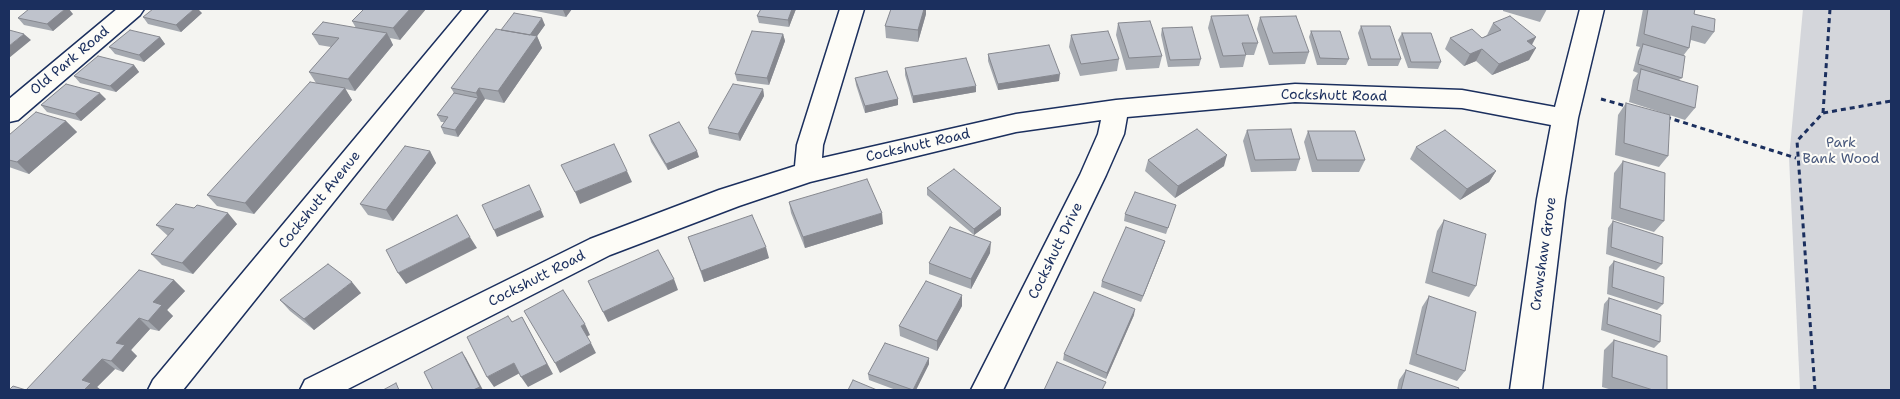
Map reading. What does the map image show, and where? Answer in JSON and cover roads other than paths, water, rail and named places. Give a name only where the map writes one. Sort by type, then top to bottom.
[{"type":"street","name":"Old Park Road","points":[[9,113],[132,9]]},
{"type":"street","name":"Cockshutt Avenue","points":[[164,390],[476,9]]},
{"type":"street","points":[[808,172],[810,145],[852,9]]},
{"type":"street","name":"Crawshaw Grove","points":[[1526,390],[1551,199],[1564,118],[1592,9]]},
{"type":"street","name":"Cockshutt Road","points":[[316,390],[600,246],[729,198],[808,172],[1016,123],[1116,109],[1295,93],[1462,99],[1564,118]]},
{"type":"street","name":"Cockshutt Drive","points":[[987,390],[1112,134],[1116,109]]},
{"type":"park label","name":"Park Bank Wood","points":[[1841,152]]}]
